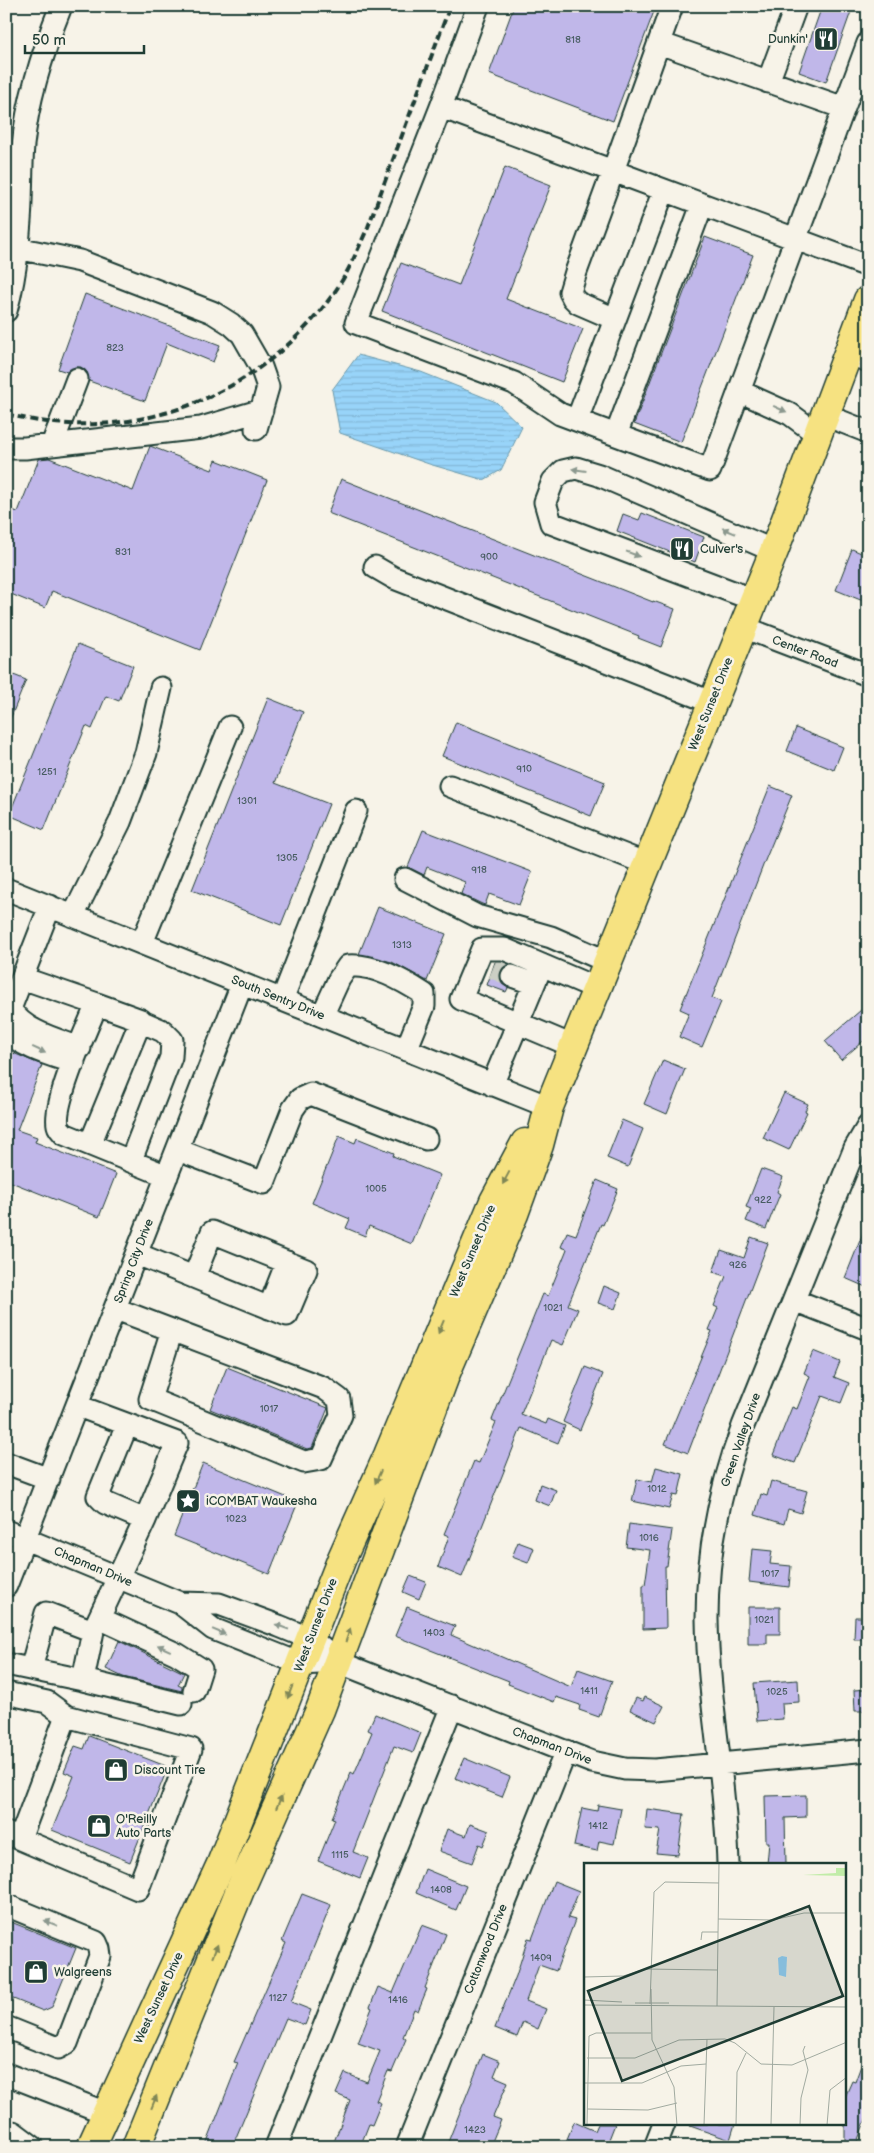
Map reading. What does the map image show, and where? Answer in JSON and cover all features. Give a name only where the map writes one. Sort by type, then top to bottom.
[{"type":"main road","name":"West Sunset Drive","points":[[136,2147],[240,1890],[320,1710],[446,1373],[514,1214],[539,1145],[550,1107],[711,702],[774,551],[821,424],[858,357],[868,300]]},
{"type":"main road","name":"West Sunset Drive","points":[[91,2147],[238,1824],[342,1558],[388,1456],[494,1201],[528,1137],[550,1107]]},
{"type":"main road","points":[[162,1992],[194,2004]]},
{"type":"street","points":[[6,312],[17,248],[23,146],[29,109],[40,62],[61,6]]},
{"type":"street","points":[[478,6],[441,107],[356,323],[514,382],[560,414],[710,470],[868,43]]},
{"type":"street","points":[[615,319],[578,303],[572,298],[570,292],[672,6]]},
{"type":"street","points":[[768,82],[796,6]]},
{"type":"street","points":[[659,43],[844,108]]},
{"type":"street","points":[[441,107],[868,266]]},
{"type":"street","points":[[577,420],[664,190]]},
{"type":"street","points":[[616,435],[702,204]]},
{"type":"street","points":[[6,448],[52,445],[259,420],[268,387],[261,367],[242,334],[231,324],[212,312],[80,261],[17,248]]},
{"type":"street","points":[[52,445],[77,379]]},
{"type":"street","points":[[739,391],[790,414],[821,424],[868,432]]},
{"type":"street","points":[[754,600],[551,523],[545,502],[553,481],[563,471],[576,468],[598,475],[774,551]]},
{"type":"street","points":[[375,568],[394,578],[711,702]]},
{"type":"street","name":"Center Road","points":[[742,627],[777,642],[868,675]]},
{"type":"street","points":[[73,916],[120,822],[146,753],[161,688]]},
{"type":"street","points":[[142,943],[230,727]]},
{"type":"street","points":[[450,786],[647,864]]},
{"type":"street","points":[[282,1000],[356,811]]},
{"type":"street","points":[[405,879],[478,916],[551,937],[608,962]]},
{"type":"street","name":"South Sentry Drive","points":[[6,889],[550,1107]]},
{"type":"street","points":[[50,906],[8,1013],[77,1056]]},
{"type":"street","points":[[534,984],[494,968],[482,949],[504,949],[598,989]]},
{"type":"street","points":[[322,1016],[339,979],[348,966],[362,965],[384,973],[424,994],[424,1006],[406,1050]]},
{"type":"street","points":[[492,1085],[542,965]]},
{"type":"street","points":[[494,968],[461,999],[575,1047]]},
{"type":"street","points":[[22,978],[97,1004],[163,1031],[172,1040],[171,1057],[131,1160]]},
{"type":"street","name":"Spring City Drive","points":[[6,1585],[78,1406],[242,984]]},
{"type":"street","points":[[97,1004],[58,1111],[58,1126],[64,1134],[167,1176]]},
{"type":"street","points":[[90,1144],[140,1022]]},
{"type":"street","points":[[6,1031],[19,1041],[42,1052],[77,1056]]},
{"type":"street","points":[[178,1150],[264,1183],[293,1109],[300,1099],[311,1094],[426,1139]]},
{"type":"street","name":"Green Valley Drive","points":[[728,1863],[707,1618],[712,1540],[731,1459],[855,1148],[868,1126]]},
{"type":"street","points":[[137,1254],[287,1315],[306,1270],[212,1232],[194,1277]]},
{"type":"street","points":[[794,1300],[868,1329]]},
{"type":"street","points":[[116,1309],[172,1330],[324,1388],[339,1399],[341,1415],[321,1459],[304,1462],[150,1398],[172,1330]]},
{"type":"street","points":[[78,1406],[177,1443],[145,1520],[96,1624],[83,1680]]},
{"type":"street","points":[[126,1425],[98,1496],[105,1503],[145,1520]]},
{"type":"street","points":[[6,1463],[49,1479]]},
{"type":"street","name":"Chapman Drive","points":[[6,1531],[180,1603],[213,1630],[301,1664],[338,1662]]},
{"type":"street","name":"Chapman Drive","points":[[180,1603],[219,1604],[311,1639],[338,1662],[592,1762],[625,1769],[664,1769],[868,1750]]},
{"type":"street","points":[[6,1664],[83,1680],[188,1698],[201,1669],[177,1654],[96,1624],[46,1613],[31,1669]]},
{"type":"street","points":[[6,1692],[47,1702],[66,1716],[191,1749],[138,1888],[13,1836],[66,1716]]},
{"type":"street","points":[[276,2147],[452,1706]]},
{"type":"street","name":"Cottonwood Drive","points":[[407,2147],[566,1752]]},
{"type":"street","points":[[6,1905],[96,1942],[100,1949],[100,1956],[67,2043],[58,2048],[6,2027]]},
{"type":"street","points":[[6,2074],[106,2113]]},
{"type":"street","points":[[654,2147],[663,2126]]},
{"type":"street","points":[[12,2136],[32,2147]]},
{"type":"water","points":[[358,355],[421,372],[496,402],[522,427],[501,470],[484,480],[429,464],[340,433],[332,390]]},
{"type":"building","points":[[514,6],[656,6],[613,121],[489,74]]},
{"type":"building","name":"Dunkin'","points":[[822,6],[853,6],[826,82],[799,72]]},
{"type":"building","points":[[505,167],[551,185],[506,299],[583,329],[562,382],[382,311],[401,263],[459,285]]},
{"type":"building","points":[[705,237],[753,255],[681,442],[634,424]]},
{"type":"building","points":[[85,294],[220,345],[213,362],[167,343],[145,401],[89,381],[87,372],[81,367],[75,367],[67,372],[58,369]]},
{"type":"building","points":[[150,446],[212,470],[216,460],[267,480],[200,650],[52,591],[45,608],[6,592],[6,508],[18,512],[39,459],[49,458],[133,491]]},
{"type":"building","points":[[341,479],[675,609],[661,647],[638,638],[639,636],[328,513]]},
{"type":"building","name":"Culver's","points":[[642,513],[704,537],[695,562],[617,531],[623,514],[639,520]]},
{"type":"building","points":[[852,549],[868,556],[868,603],[836,590]]},
{"type":"building","points":[[78,644],[133,666],[119,701],[106,696],[92,729],[86,726],[44,830],[9,815]]},
{"type":"building","points":[[6,672],[26,680],[7,727],[6,727]]},
{"type":"building","points":[[268,698],[303,712],[275,783],[329,804],[281,925],[192,890]]},
{"type":"building","points":[[456,722],[605,782],[591,816],[442,756]]},
{"type":"building","points":[[796,728],[843,747],[834,770],[787,751]]},
{"type":"building","points":[[770,786],[792,795],[712,998],[721,1002],[702,1047],[679,1037],[689,1013],[680,1009]]},
{"type":"building","points":[[423,830],[532,872],[519,905],[489,894],[485,905],[482,904],[461,894],[465,882],[427,867],[424,875],[408,867]]},
{"type":"building","points":[[378,907],[446,934],[427,981],[392,962],[359,954]]},
{"type":"building","points":[[495,962],[508,964],[500,971],[502,984],[508,988],[506,992],[487,985]]},
{"type":"building","points":[[868,1004],[868,1037],[841,1060],[825,1041]]},
{"type":"building","points":[[6,1050],[42,1065],[17,1130],[37,1137],[35,1142],[116,1174],[99,1217],[6,1180]]},
{"type":"building","points":[[663,1060],[685,1069],[667,1114],[644,1104]]},
{"type":"building","points":[[784,1093],[808,1104],[805,1111],[807,1112],[789,1150],[763,1138]]},
{"type":"building","points":[[622,1120],[643,1129],[628,1167],[607,1158]]},
{"type":"building","points":[[339,1136],[355,1143],[357,1138],[394,1153],[393,1156],[440,1175],[412,1244],[369,1226],[365,1236],[346,1228],[350,1219],[312,1203]]},
{"type":"building","points":[[761,1169],[783,1177],[777,1192],[780,1194],[766,1229],[746,1221],[751,1209],[746,1207]]},
{"type":"building","points":[[597,1180],[618,1189],[603,1225],[601,1224],[568,1305],[578,1309],[563,1345],[551,1340],[521,1414],[546,1424],[548,1419],[565,1426],[558,1443],[521,1428],[462,1577],[438,1567],[449,1536],[444,1534],[474,1461],[479,1463],[496,1422],[492,1420],[543,1294],[548,1296],[567,1249],[561,1247],[567,1232],[576,1235]]},
{"type":"building","points":[[868,1223],[868,1288],[845,1278]]},
{"type":"building","points":[[751,1237],[768,1243],[688,1453],[665,1444],[712,1331],[709,1330],[718,1308],[714,1306],[726,1276],[713,1272],[721,1250],[744,1258]]},
{"type":"building","points":[[604,1286],[621,1293],[615,1309],[598,1303]]},
{"type":"building","points":[[813,1351],[840,1362],[834,1377],[849,1383],[841,1403],[822,1396],[795,1463],[773,1455],[792,1407],[797,1409],[810,1376],[804,1373]]},
{"type":"building","points":[[227,1367],[328,1408],[312,1448],[307,1449],[210,1409]]},
{"type":"building","points":[[585,1367],[603,1374],[580,1430],[563,1422]]},
{"type":"building","points":[[203,1463],[298,1502],[269,1574],[174,1536]]},
{"type":"building","points":[[656,1467],[683,1474],[678,1496],[673,1495],[669,1509],[632,1501],[637,1479],[652,1482]]},
{"type":"building","points":[[771,1481],[807,1491],[801,1513],[788,1509],[784,1524],[755,1515],[761,1494],[767,1496]]},
{"type":"building","points":[[540,1484],[556,1490],[550,1506],[535,1500]]},
{"type":"building","points":[[629,1524],[672,1530],[667,1566],[665,1566],[666,1628],[643,1629],[643,1585],[645,1585],[650,1550],[626,1547]]},
{"type":"building","points":[[518,1542],[534,1548],[528,1563],[512,1557]]},
{"type":"building","points":[[752,1549],[772,1551],[770,1564],[791,1566],[789,1587],[749,1582]]},
{"type":"building","points":[[410,1576],[426,1582],[419,1599],[403,1592]]},
{"type":"building","points":[[407,1607],[455,1626],[451,1635],[571,1687],[578,1669],[612,1681],[599,1717],[579,1710],[580,1705],[556,1697],[554,1702],[508,1684],[509,1681],[395,1636]]},
{"type":"building","points":[[748,1607],[780,1607],[780,1634],[767,1634],[767,1644],[748,1644]]},
{"type":"building","points":[[855,1617],[868,1617],[868,1639],[854,1639]]},
{"type":"building","points":[[119,1641],[184,1673],[178,1685],[182,1687],[182,1691],[123,1677],[106,1669]]},
{"type":"building","points":[[798,1680],[799,1702],[782,1703],[783,1719],[757,1721],[754,1683]]},
{"type":"building","points":[[868,1689],[868,1711],[855,1711],[854,1690]]},
{"type":"building","points":[[645,1697],[664,1706],[656,1722],[630,1710],[636,1698],[643,1701]]},
{"type":"building","points":[[375,1714],[421,1733],[413,1753],[394,1746],[353,1852],[368,1858],[360,1878],[318,1861],[335,1819],[332,1818],[351,1772],[354,1774],[372,1732],[368,1730]]},
{"type":"building","points":[[89,1736],[168,1767],[130,1862],[52,1830],[74,1776],[64,1772],[75,1746],[84,1749]]},
{"type":"building","points":[[464,1758],[510,1777],[502,1797],[455,1778]]},
{"type":"building","points":[[806,1795],[806,1817],[785,1818],[786,1863],[767,1863],[769,1842],[766,1842],[765,1796]]},
{"type":"building","points":[[598,1805],[621,1809],[614,1844],[599,1841],[597,1851],[574,1846],[582,1808],[597,1811]]},
{"type":"building","points":[[647,1809],[684,1814],[678,1855],[656,1853],[660,1830],[645,1829]]},
{"type":"building","points":[[470,1824],[489,1831],[483,1846],[479,1844],[472,1863],[439,1851],[447,1829],[466,1836]]},
{"type":"building","points":[[425,1869],[466,1886],[456,1910],[416,1893]]},
{"type":"building","points":[[554,1881],[579,1891],[568,1918],[575,1920],[556,1971],[539,1965],[526,2001],[546,2009],[538,2029],[523,2022],[517,2037],[495,2028],[516,1976],[528,1938],[532,1939]]},
{"type":"building","points":[[302,1894],[331,1905],[291,2002],[311,2010],[305,2025],[286,2018],[232,2147],[205,2147],[238,2063],[234,2062],[286,1943],[282,1941]]},
{"type":"building","name":"Walgreens","points":[[6,1920],[76,1948],[52,2007],[43,2011],[6,1996]]},
{"type":"building","points":[[422,1925],[446,1934],[418,2011],[414,2009],[403,2037],[406,2039],[392,2072],[388,2071],[376,2101],[381,2103],[372,2125],[369,2124],[360,2147],[332,2147],[350,2100],[336,2094],[345,2073],[367,2082],[380,2051],[358,2043],[378,1987],[393,1993]]},
{"type":"building","points":[[866,2052],[868,2114],[855,2147],[845,2147],[846,2095],[852,2081],[855,2082]]},
{"type":"building","points":[[483,2054],[500,2061],[494,2076],[508,2082],[493,2117],[501,2120],[491,2144],[480,2140],[477,2147],[459,2147],[448,2142]]},
{"type":"building","points":[[574,2122],[595,2131],[597,2126],[614,2126],[606,2147],[572,2147],[565,2144]]},
{"type":"building","points":[[690,2126],[734,2126],[730,2140]]},
{"type":"tunnel","points":[[493,968],[512,976]]},
{"type":"railway","points":[[6,414],[52,423],[98,424],[143,418],[187,406],[228,388],[266,363],[301,333],[337,289],[360,245],[450,6]]},
{"type":"place","name":"Dunkin'","points":[[826,39]]},
{"type":"place","name":"Culver's","points":[[682,549]]},
{"type":"place","name":"iCOMBAT Waukesha","points":[[188,1501]]},
{"type":"place","name":"Discount Tire","points":[[116,1770]]},
{"type":"place","name":"O'Reilly Auto Parts","points":[[99,1826]]},
{"type":"place","name":"Walgreens","points":[[36,1972]]}]
